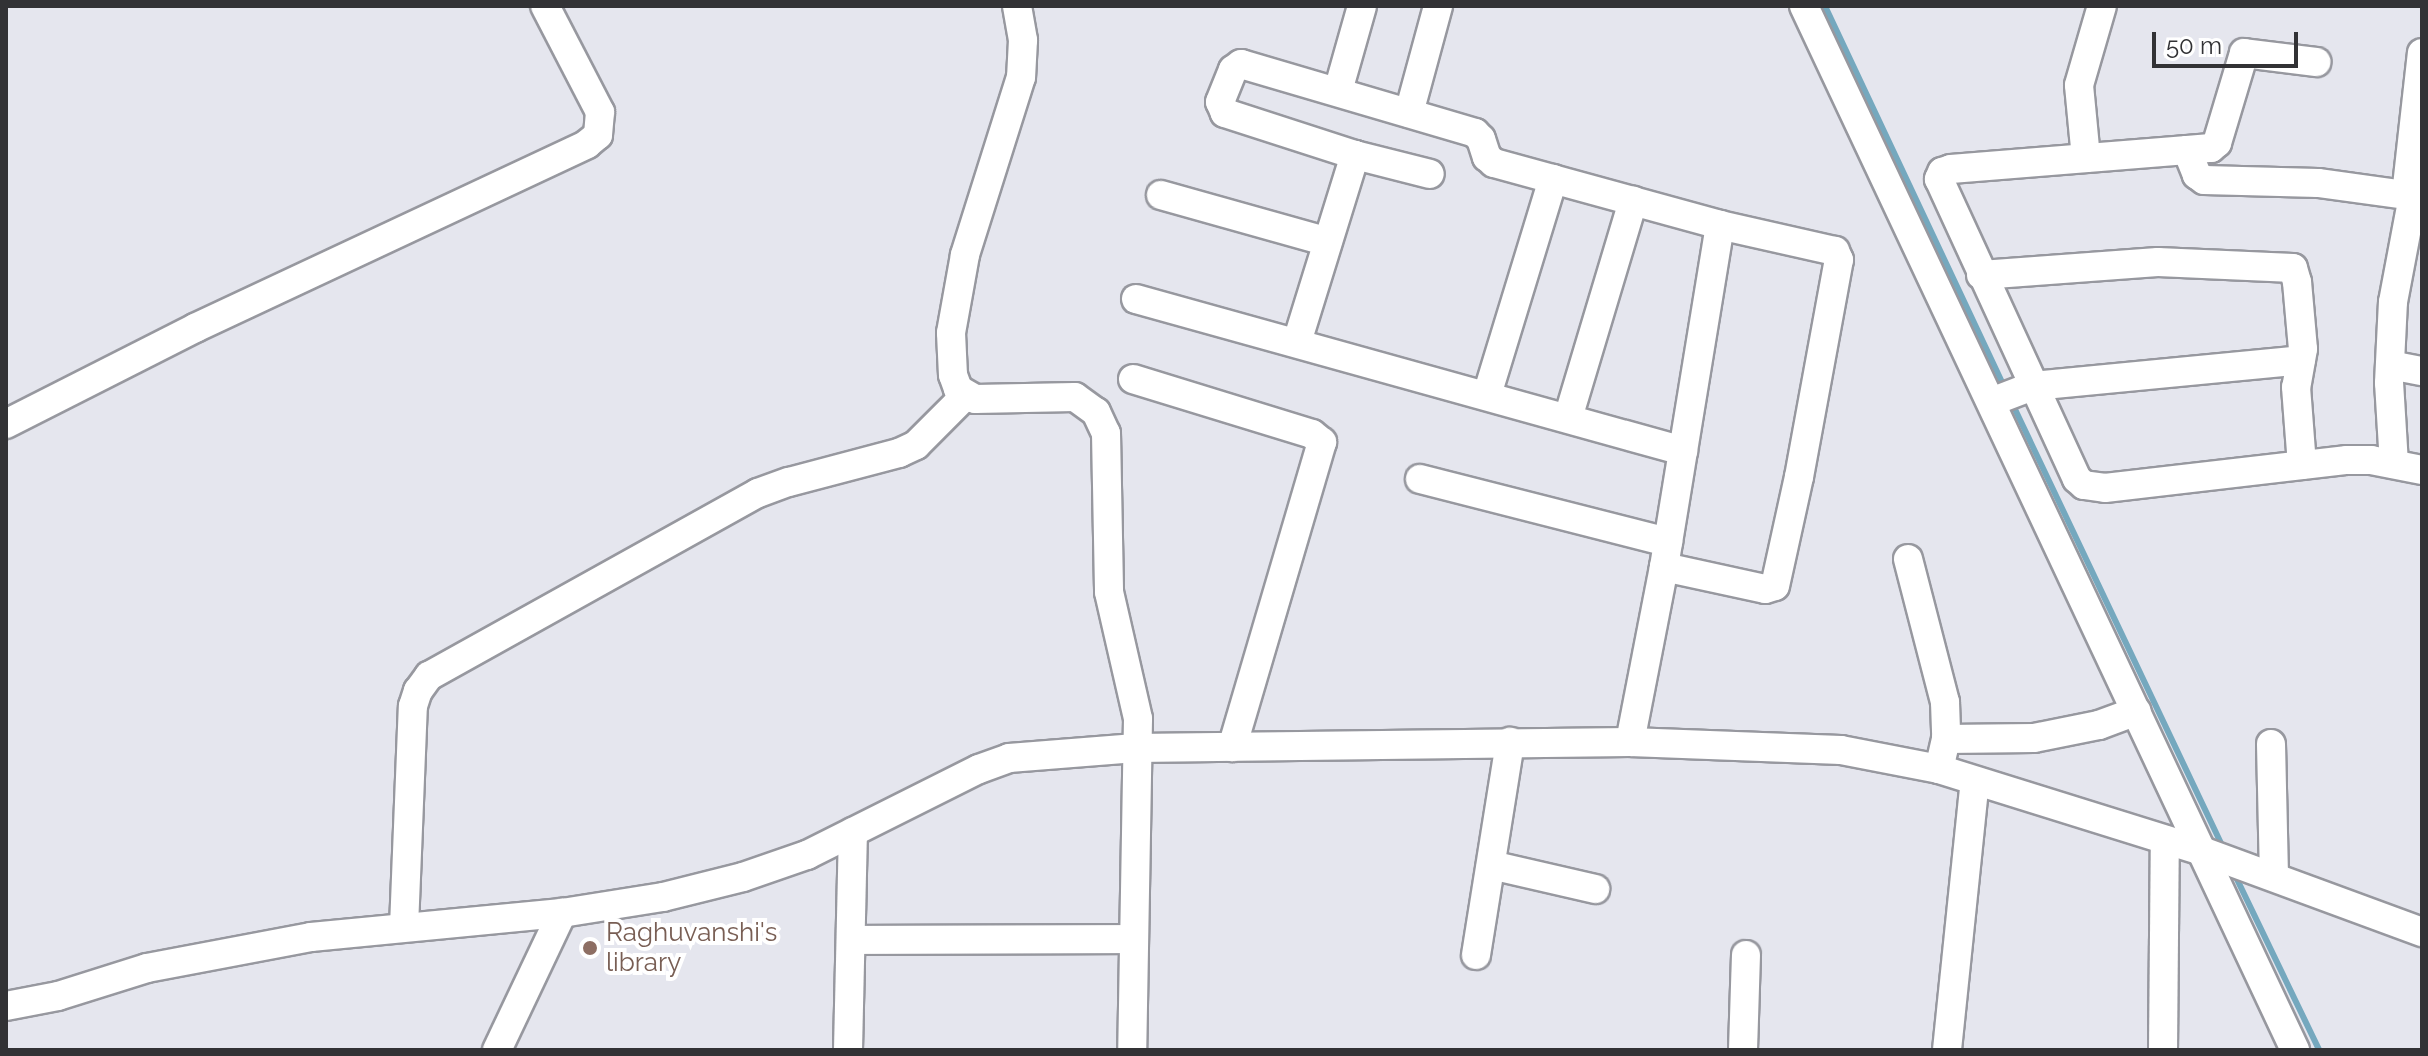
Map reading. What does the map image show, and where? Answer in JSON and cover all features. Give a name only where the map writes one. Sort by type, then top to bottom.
[{"type":"street","points":[[6,424],[195,328],[587,144],[598,135],[600,112],[545,6]]},
{"type":"street","points":[[1017,6],[1023,40],[1021,77],[965,255],[951,333],[953,375],[965,396],[975,399],[1075,397],[1096,412],[1106,433],[1109,458],[1109,592],[1135,698],[1132,1050]]},
{"type":"street","points":[[1338,91],[1362,6]]},
{"type":"street","points":[[1409,113],[1438,6]]},
{"type":"street","points":[[1804,6],[2010,394],[2137,711],[2295,1050]]},
{"type":"street","points":[[2086,158],[2079,85],[2102,6]]},
{"type":"street","points":[[2316,62],[2244,53],[2217,143],[2211,148],[1942,172],[1940,186],[1981,275],[2010,394],[2084,485],[2105,488],[2347,460],[2422,470]]},
{"type":"street","points":[[2394,464],[2390,365],[2393,302],[2413,197],[2422,53]]},
{"type":"street","points":[[1420,479],[1765,589],[1775,586],[1799,477],[1839,260],[1835,251],[1720,225],[1494,163],[1487,157],[1481,139],[1475,133],[1241,64],[1233,70],[1220,102],[1225,113],[1355,155],[1430,174]]},
{"type":"street","points":[[2187,150],[2192,167],[2204,180],[2318,183],[2413,197]]},
{"type":"street","points":[[1297,342],[1355,155]]},
{"type":"street","points":[[1487,395],[1553,179]]},
{"type":"street","points":[[1161,195],[1328,242]]},
{"type":"street","points":[[1568,418],[1633,201]]},
{"type":"street","points":[[1630,742],[1666,555],[1720,225]]},
{"type":"street","points":[[1981,275],[2158,262],[2293,268],[2297,282],[2301,360],[2296,387],[2302,465]]},
{"type":"street","points":[[1136,299],[1683,451]]},
{"type":"street","points":[[2010,394],[2301,360]]},
{"type":"street","points":[[2390,365],[2422,371]]},
{"type":"street","points":[[1133,379],[1312,434],[1322,442],[1232,747]]},
{"type":"street","points":[[404,927],[413,706],[418,691],[429,676],[758,493],[899,453],[916,445],[965,396]]},
{"type":"street","points":[[1908,559],[1945,702],[1946,739],[1939,769]]},
{"type":"street","points":[[1946,739],[2034,738],[2099,725],[2137,711]]},
{"type":"street","points":[[1476,955],[1510,742]]},
{"type":"street","points":[[6,1006],[58,996],[147,968],[229,950],[404,927],[562,913],[663,897],[743,877],[807,855],[979,769],[1009,758],[1136,748],[1630,742],[1841,750],[1939,769],[2205,852],[2422,932]]},
{"type":"street","points":[[2266,874],[2271,744]]},
{"type":"street","points":[[1947,1050],[1975,781]]},
{"type":"street","points":[[848,1050],[853,832]]},
{"type":"street","points":[[2163,1050],[2165,840]]},
{"type":"street","points":[[1491,865],[1595,889]]},
{"type":"street","points":[[497,1050],[562,913]]},
{"type":"street","points":[[851,940],[1133,939]]},
{"type":"street","points":[[1743,1050],[1746,955]]},
{"type":"waterway","points":[[1825,6],[2005,389]]},
{"type":"waterway","points":[[2012,403],[2223,848]]},
{"type":"waterway","points":[[2234,873],[2319,1050]]},
{"type":"place","name":"Raghuvanshi's library","points":[[590,948]]}]
